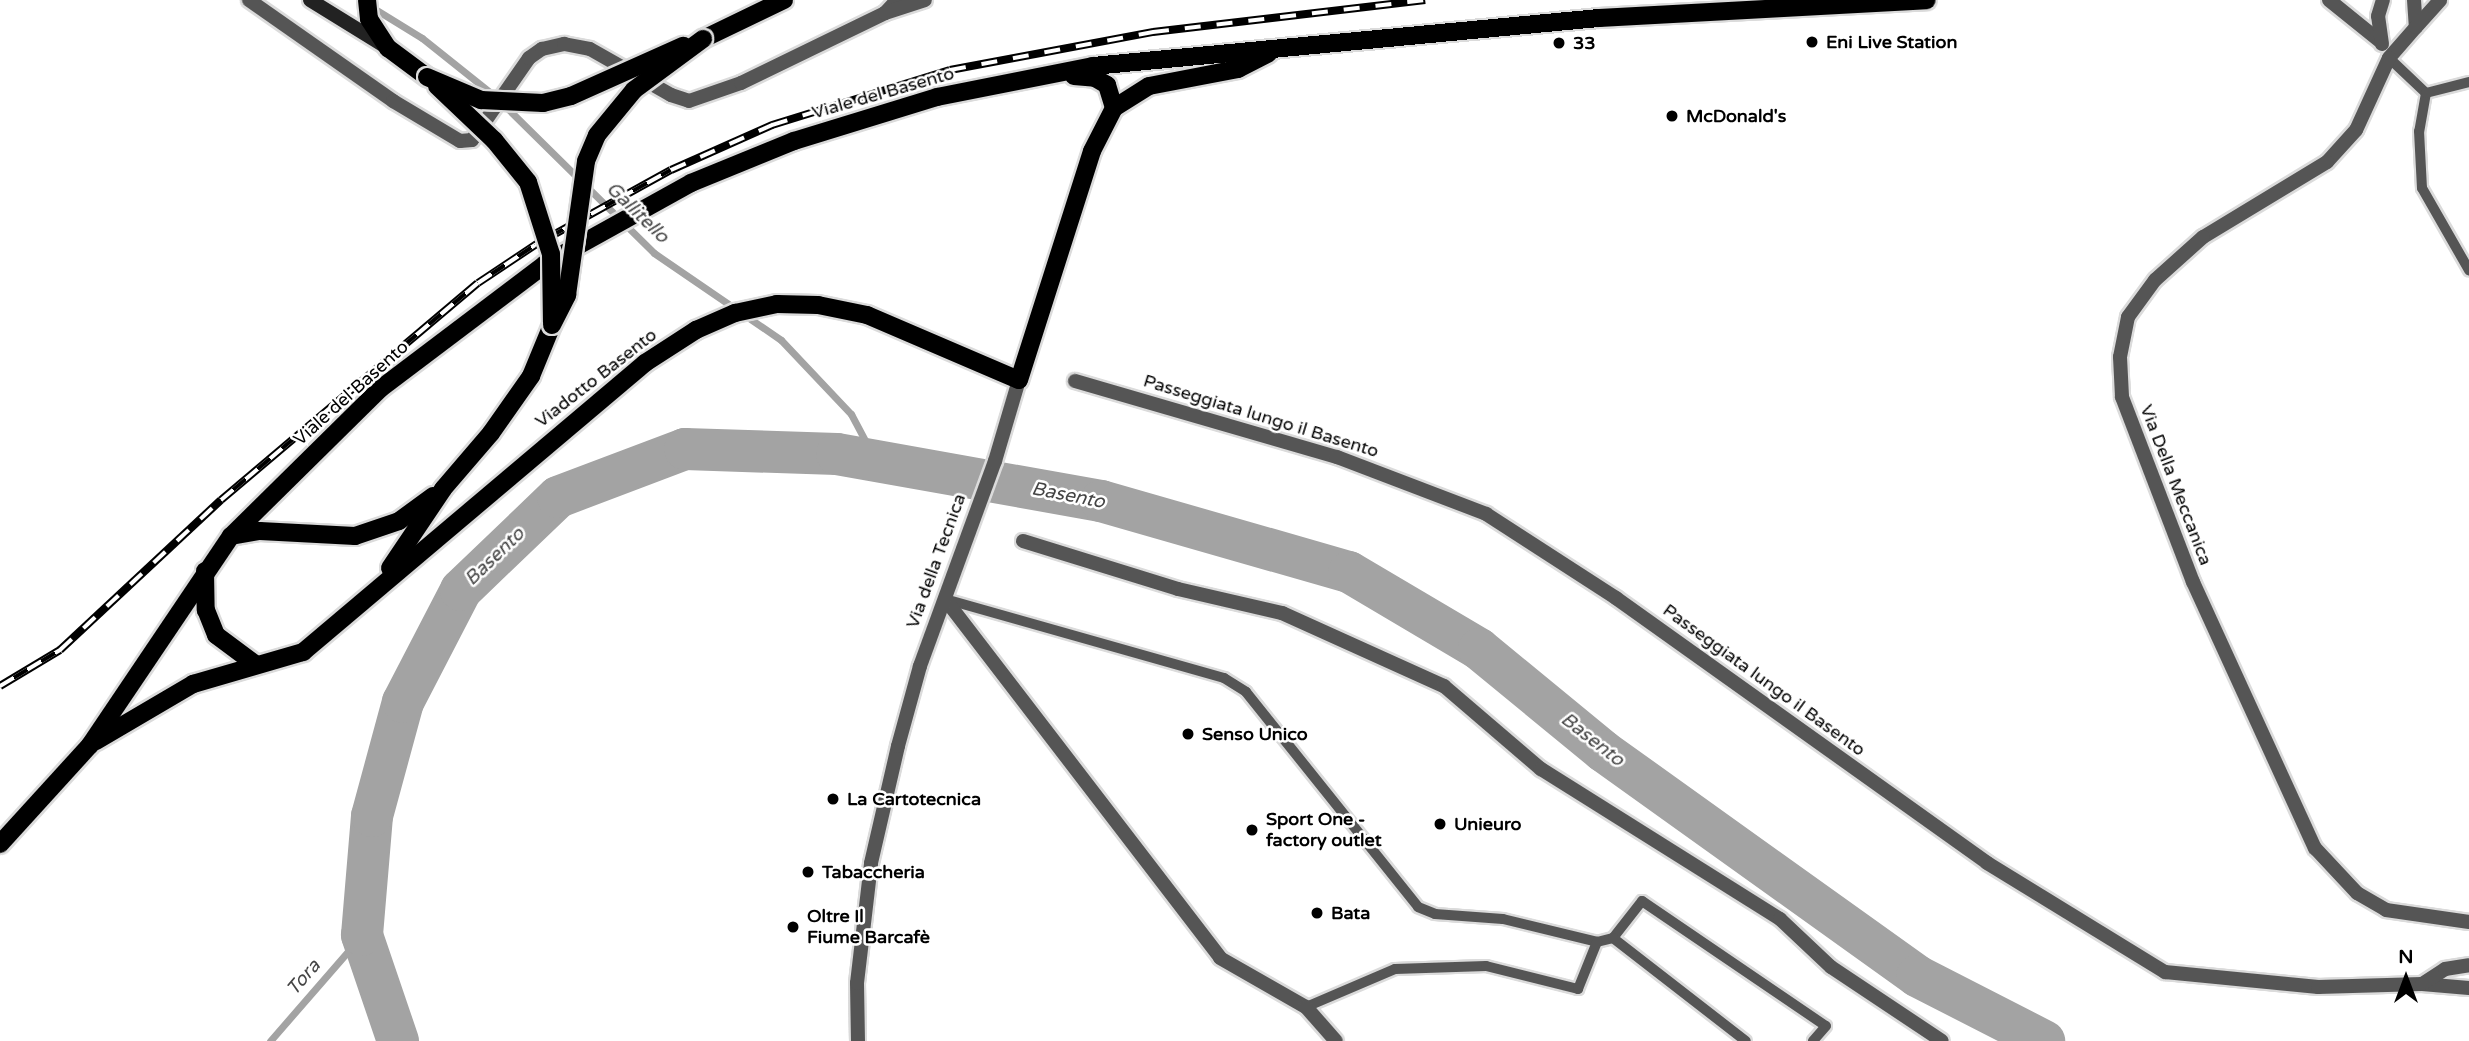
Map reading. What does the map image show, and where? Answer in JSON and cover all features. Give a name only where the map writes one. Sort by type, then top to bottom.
[{"type":"main road","points":[[367,0],[369,19],[388,48],[427,77],[494,140],[528,182],[551,254],[552,326]]},
{"type":"main road","points":[[427,77],[481,100],[543,103],[571,96],[641,61],[703,39],[784,0]]},
{"type":"main road","name":"Viale del Basento","points":[[0,844],[90,745],[231,536],[380,390],[545,264],[691,183],[861,119],[937,97],[1056,74],[1186,55],[1274,51],[1599,18],[1927,0]]},
{"type":"main road","points":[[378,585],[443,489],[491,433],[531,376],[567,295],[586,161],[597,135],[634,90],[703,39]]},
{"type":"main road","points":[[1056,74],[1095,78],[1107,85],[1114,108],[1149,86],[1238,69],[1274,51]]},
{"type":"main road","name":"Via della Tecnica","points":[[1019,380],[1092,151],[1114,108]]},
{"type":"main road","name":"Viadotto Basento","points":[[255,664],[303,652],[378,585],[645,363],[696,330],[735,313],[777,304],[818,304],[867,315],[1019,380]]},
{"type":"main road","points":[[231,536],[260,531],[355,536],[399,521],[443,489]]},
{"type":"main road","points":[[205,571],[206,610],[216,635],[255,664]]},
{"type":"main road","name":"Viale del Basento","points":[[90,745],[193,684],[255,664]]},
{"type":"street","points":[[249,0],[433,127],[460,141],[472,140],[529,58],[542,48],[564,44],[590,49],[671,95],[689,101],[741,83],[885,13],[925,0]]},
{"type":"street","points":[[310,0],[388,48]]},
{"type":"street","points":[[885,13],[897,0]]},
{"type":"street","points":[[2329,0],[2381,42]]},
{"type":"street","points":[[2383,0],[2378,16],[2381,42],[2389,58]]},
{"type":"street","points":[[2414,0],[2416,27]]},
{"type":"street","name":"Via Della Meccanica","points":[[2440,0],[2389,58],[2356,130],[2327,162],[2203,237],[2155,281],[2128,317],[2120,356],[2122,397],[2193,582],[2315,848],[2357,893],[2386,910],[2469,922]]},
{"type":"street","name":"Via della Tecnica","points":[[858,1041],[857,983],[871,863],[898,746],[1019,380]]},
{"type":"street","name":"Passeggiata lungo il Basento","points":[[1075,381],[1337,457],[1486,514],[1616,598],[1987,863],[2149,965],[2183,977],[2304,986],[2422,984],[2469,988]]},
{"type":"street","points":[[1023,541],[1178,589],[1282,613],[1444,686],[1541,769],[1780,919],[1809,950],[1942,1041]]},
{"type":"street","points":[[945,599],[1220,958],[1306,1007],[1336,1041]]},
{"type":"street","name":"Passeggiata lungo il Basento","points":[[2422,984],[2445,969],[2469,965]]},
{"type":"lane","points":[[2389,58],[2426,93]]},
{"type":"lane","points":[[2426,93],[2469,82]]},
{"type":"lane","points":[[2426,93],[2419,131],[2422,188],[2469,270]]},
{"type":"lane","points":[[945,599],[1224,678],[1246,692],[1418,907],[1435,914],[1503,919],[1597,942],[1613,938],[1642,901],[1826,1026],[1813,1041]]},
{"type":"lane","points":[[1613,938],[1746,1041]]},
{"type":"lane","points":[[1306,1007],[1395,969],[1486,966],[1578,989],[1597,942]]},
{"type":"waterway","name":"Gallitello","points":[[370,6],[422,38],[496,97]]},
{"type":"waterway","name":"Gallitello","points":[[505,106],[654,253],[781,340],[851,414],[876,461]]},
{"type":"waterway","name":"Basento","points":[[398,1041],[362,935],[372,816],[403,702],[461,590],[558,497],[685,449],[837,454],[1101,501],[1349,572],[1479,649],[1603,751],[1917,976],[2044,1041]]},
{"type":"waterway","name":"Tora","points":[[270,1041],[362,935]]},
{"type":"railway","points":[[0,686],[60,650],[221,500],[478,283],[535,245],[671,170],[772,125],[950,70],[1153,32],[1425,0]]},
{"type":"place","name":"Eni Live Station","points":[[1812,42]]},
{"type":"place","name":"33","points":[[1559,43]]},
{"type":"place","name":"McDonald's","points":[[1672,116]]},
{"type":"place","name":"Senso Unico","points":[[1188,734]]},
{"type":"place","name":"La Cartotecnica","points":[[833,799]]},
{"type":"place","name":"Unieuro","points":[[1440,824]]},
{"type":"place","name":"Sport One - factory outlet","points":[[1252,830]]},
{"type":"place","name":"Tabaccheria","points":[[808,872]]},
{"type":"place","name":"Bata","points":[[1317,913]]},
{"type":"place","name":"Oltre Il Fiume Barcafè","points":[[793,927]]}]
